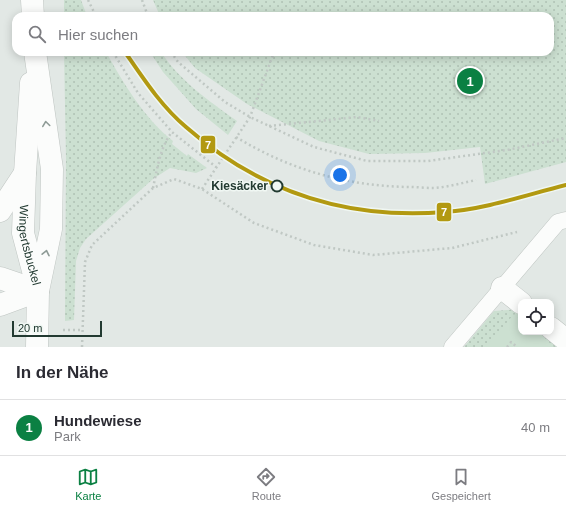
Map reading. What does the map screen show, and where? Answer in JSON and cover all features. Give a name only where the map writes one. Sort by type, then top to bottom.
[{"type":"street","points":[[32,0],[33,12]]},
{"type":"street","name":"Wingertsbuckel","points":[[34,56],[25,173],[23,233],[38,291]]},
{"type":"street","name":"Wingertsbuckel","points":[[35,56],[52,169],[51,229],[38,291]]},
{"type":"street","points":[[0,211],[25,173]]},
{"type":"street","points":[[0,278],[38,291]]},
{"type":"street","points":[[502,288],[518,301]]},
{"type":"street","points":[[0,305],[38,291]]},
{"type":"street","points":[[37,347],[38,291]]},
{"type":"street","points":[[554,330],[566,340]]},
{"type":"lane","points":[[452,347],[562,221]]},
{"type":"path","points":[[88,0],[94,12]]},
{"type":"path","points":[[142,0],[146,12]]},
{"type":"path","points":[[115,56],[138,93],[172,132],[216,167]]},
{"type":"path","points":[[174,56],[178,62],[225,102],[250,117],[314,147],[368,161],[428,161],[507,150],[566,138]]},
{"type":"path","points":[[202,189],[250,117],[273,56]]},
{"type":"path","points":[[269,126],[357,117],[379,121]]},
{"type":"path","points":[[153,188],[162,151],[168,137],[172,132]]},
{"type":"path","points":[[236,137],[270,156],[289,164],[339,180],[385,187],[434,188],[476,180]]},
{"type":"path","points":[[82,347],[85,262],[92,245],[153,188],[174,179],[202,189],[254,223],[314,245],[373,255],[452,248],[562,221]]},
{"type":"path","points":[[507,347],[511,342],[517,347]]},
{"type":"green space","points":[[64,0],[81,0],[86,12],[64,12]]},
{"type":"green space","points":[[153,0],[566,0],[566,162],[485,184],[480,147],[425,153],[369,154],[319,141],[247,104],[195,68],[185,56],[554,56],[554,12],[158,12]]},
{"type":"green space","points":[[64,56],[108,56],[135,100],[153,122],[173,141],[172,144],[187,156],[188,154],[207,168],[196,173],[170,168],[153,179],[86,239],[80,248],[76,261],[74,320],[65,321],[66,159]]},
{"type":"green space","points":[[153,56],[164,56],[186,81],[237,121],[228,135],[196,109],[163,72]]},
{"type":"green space","points":[[518,309],[518,335],[552,335],[566,347],[464,347],[494,311]]},
{"type":"green space","points":[[514,314],[518,317],[518,335],[540,335],[554,347],[486,347]]},
{"type":"transit line","name":"7","points":[[128,56],[168,110],[214,150],[244,169],[275,185],[306,197],[339,206],[374,211],[409,213],[445,212],[491,205],[566,185]]},
{"type":"place","name":"Hundewiese","points":[[470,81]]},
{"type":"place","name":"Kiesäcker","points":[[277,186]]}]
